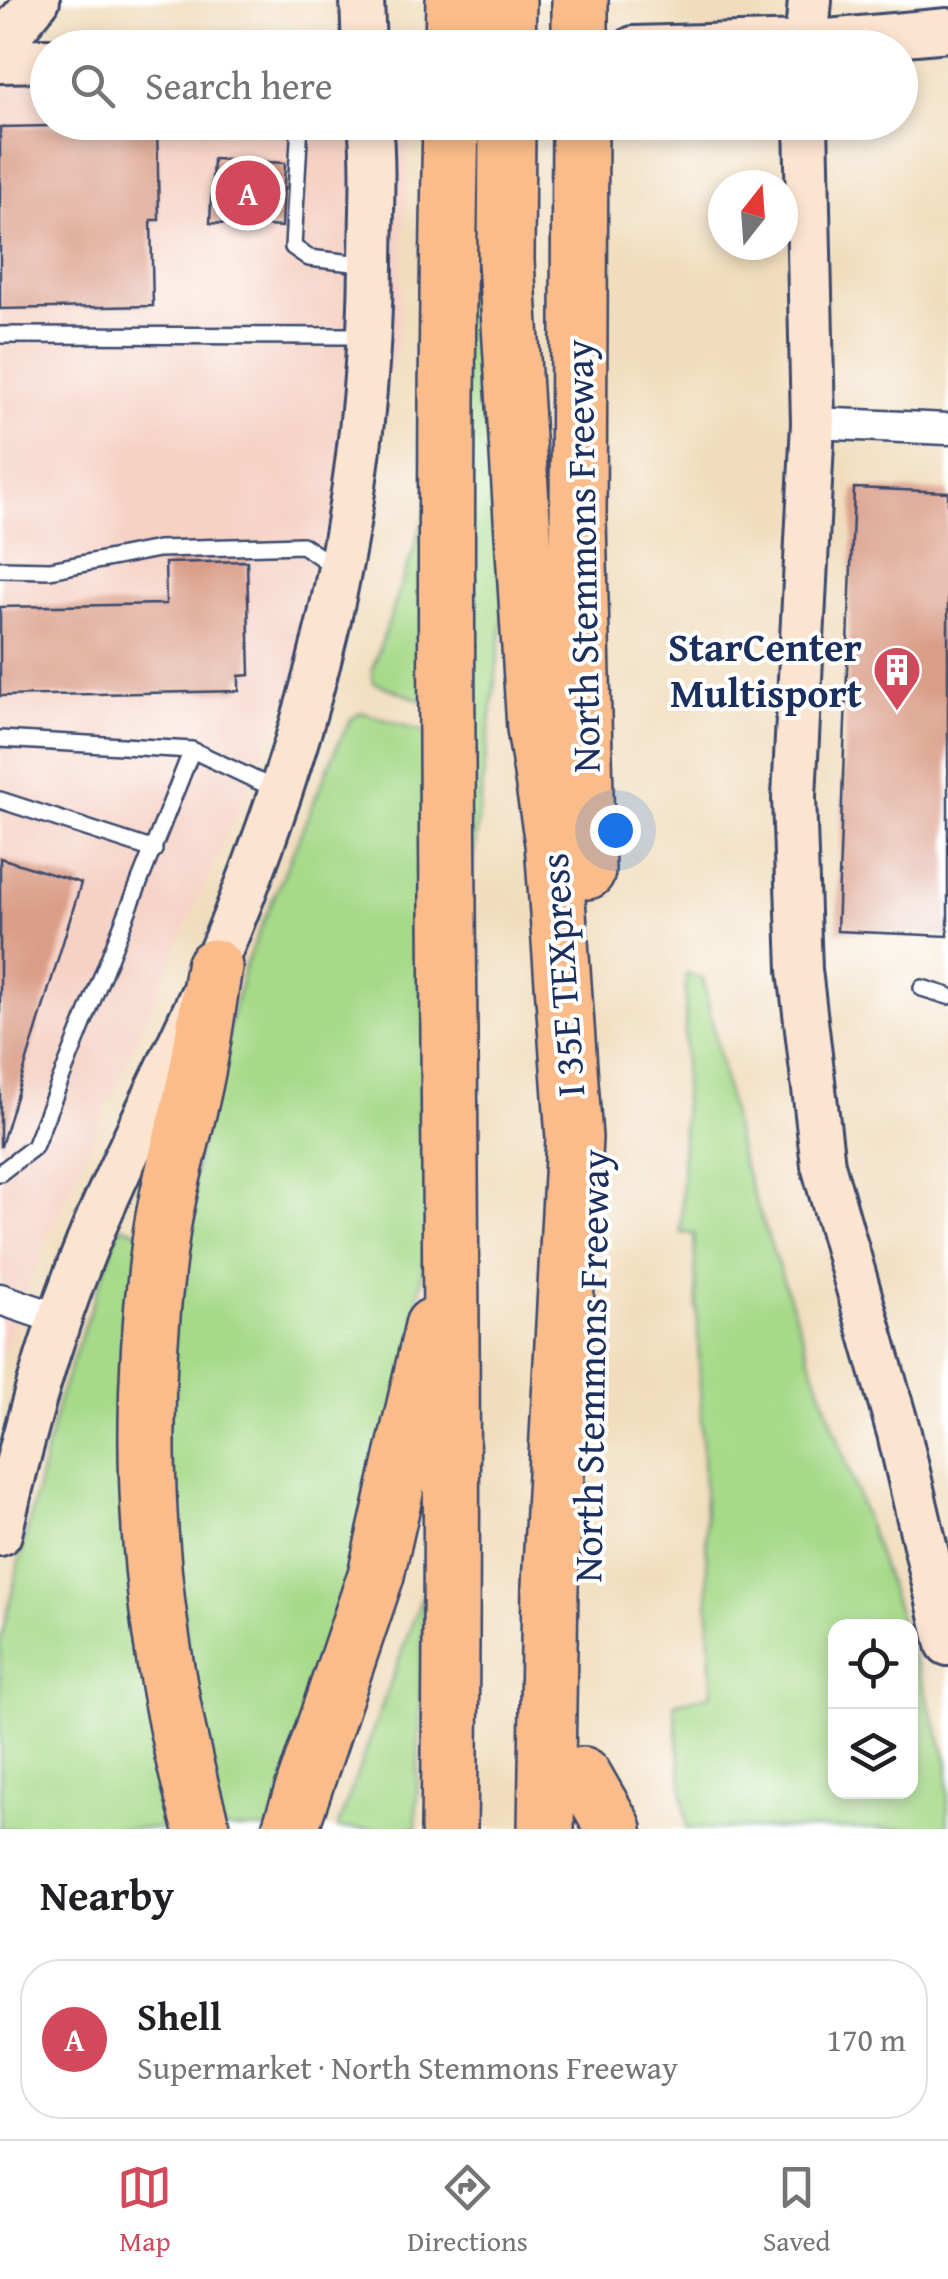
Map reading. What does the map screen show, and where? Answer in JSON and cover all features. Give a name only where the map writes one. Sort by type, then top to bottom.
[{"type":"highway","points":[[453,30],[454,0]]},
{"type":"highway","points":[[508,0],[508,30]]},
{"type":"highway","points":[[580,0],[580,30]]},
{"type":"highway","points":[[449,1829],[454,1241],[447,898],[451,140]]},
{"type":"highway","name":"I 35E TEXpress","points":[[507,140],[506,260],[536,728],[554,843],[574,1138],[550,1586],[546,1829]]},
{"type":"highway","name":"North Stemmons Freeway","points":[[580,140],[578,521],[596,1220],[582,1829]]},
{"type":"highway","points":[[201,1824],[165,1659],[149,1530],[144,1400],[160,1240],[197,1070],[214,968]]},
{"type":"highway","points":[[290,1829],[376,1575],[454,1241]]},
{"type":"highway","points":[[583,1775],[614,1829]]},
{"type":"main road","points":[[0,46],[38,0]]},
{"type":"main road","points":[[362,0],[363,30]]},
{"type":"main road","points":[[807,30],[810,0]]},
{"type":"main road","points":[[918,33],[948,30]]},
{"type":"main road","points":[[0,61],[30,60]]},
{"type":"main road","points":[[0,1534],[31,1404],[59,1319],[89,1241],[214,968],[281,792],[342,572],[371,337],[372,140]]},
{"type":"main road","points":[[806,140],[813,423],[794,797],[800,970],[824,1165],[899,1434],[948,1644]]},
{"type":"street","points":[[813,423],[948,429]]},
{"type":"street","points":[[0,1299],[59,1319]]},
{"type":"lane","points":[[299,140],[294,247],[309,258],[370,266]]},
{"type":"lane","points":[[0,334],[371,337]]},
{"type":"lane","points":[[0,569],[50,570],[158,549],[302,545],[342,572]]},
{"type":"lane","points":[[0,739],[192,750],[281,792]]},
{"type":"lane","points":[[0,1173],[34,1147],[192,750]]},
{"type":"lane","points":[[0,800],[154,850]]},
{"type":"lane","points":[[922,988],[948,996]]},
{"type":"shaded area","points":[[30,81],[30,140],[410,140],[398,344],[322,621],[38,1261],[0,1364],[0,82]]},
{"type":"green space","points":[[480,159],[505,602],[412,1354],[283,1829],[220,1829],[189,1664],[163,1462],[171,1313],[200,1144],[244,968],[339,742],[351,719],[361,712],[431,734],[439,707],[373,682],[372,670],[434,490]]},
{"type":"green space","points":[[686,974],[703,978],[740,1156],[901,1619],[828,1619],[828,1799],[918,1799],[918,1670],[948,1762],[948,1829],[687,1829],[674,1703],[712,1694],[694,1234],[681,1233]]},
{"type":"green space","points":[[120,1226],[145,1234],[181,1829],[0,1829],[0,1643],[58,1401]]},
{"type":"green space","points":[[424,1591],[416,1829],[337,1829]]},
{"type":"building","points":[[30,126],[30,140],[157,140],[159,220],[151,220],[153,306],[0,309],[0,127]]},
{"type":"building","points":[[213,159],[285,163],[282,227],[210,223]]},
{"type":"building","name":"StarCenter Multisport","points":[[854,488],[948,492],[948,936],[837,931]]},
{"type":"building","points":[[247,561],[250,675],[239,676],[239,691],[0,696],[0,607],[166,604],[165,563]]},
{"type":"building","points":[[0,858],[81,883],[1,1146],[0,1146]]},
{"type":"place","name":"Shell","points":[[248,193]]},
{"type":"place","name":"StarCenter Multisport","points":[[897,712]]}]
